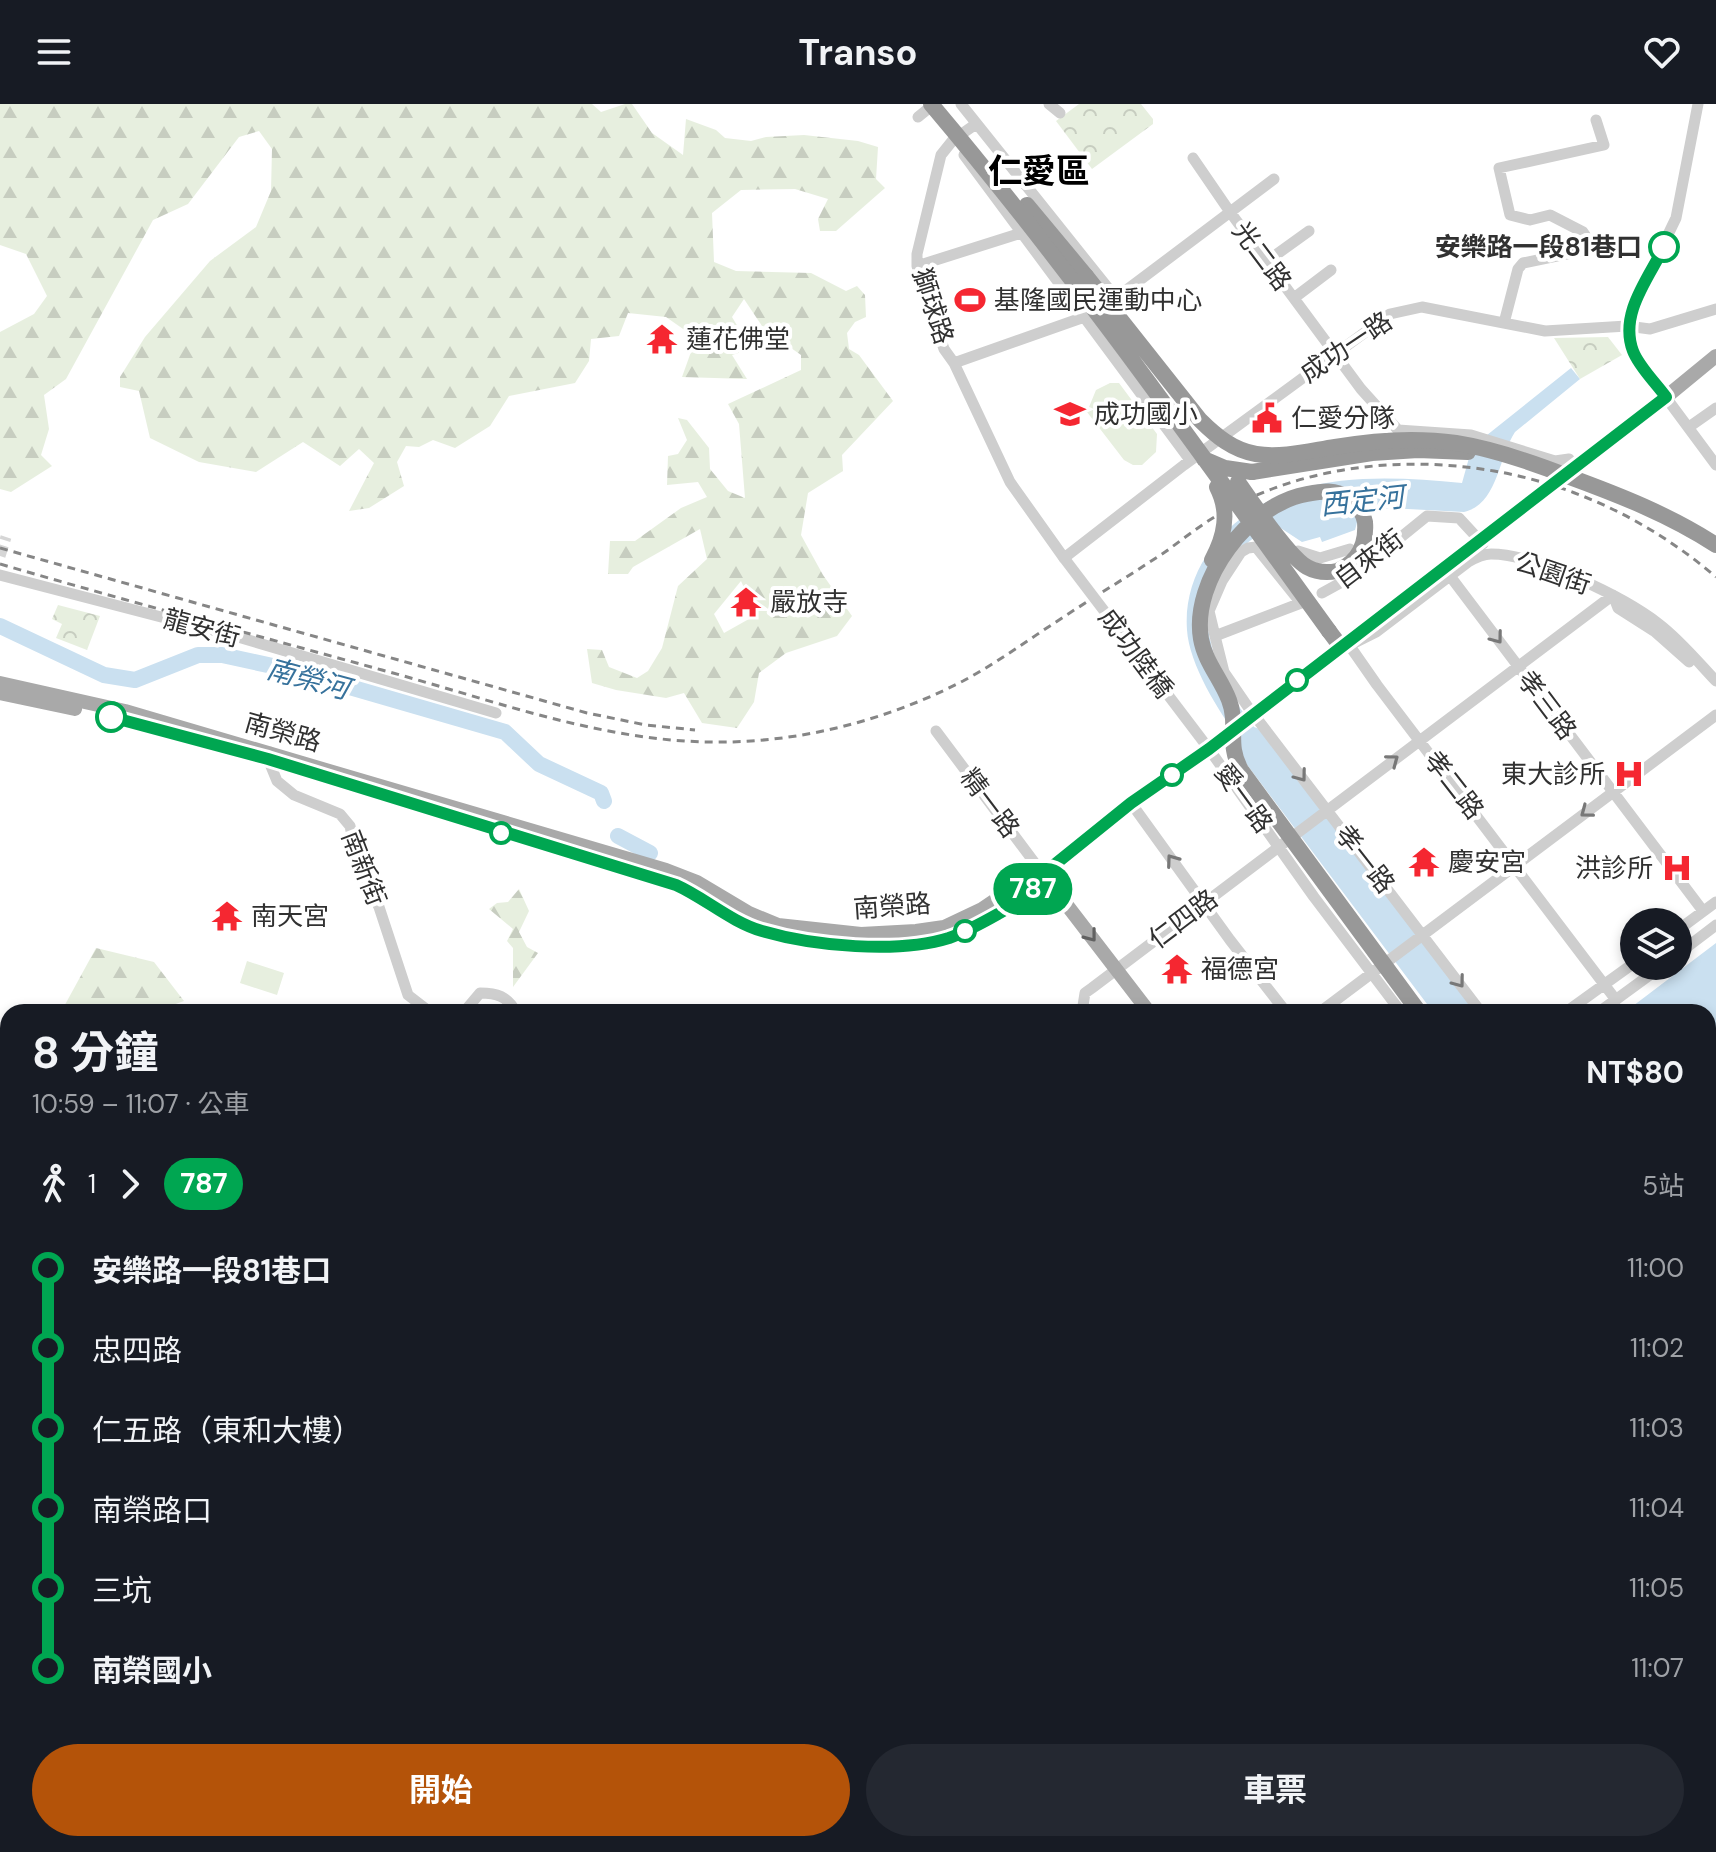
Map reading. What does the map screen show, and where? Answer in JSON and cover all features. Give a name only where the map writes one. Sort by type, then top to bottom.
[{"type":"highway","points":[[935,105],[1027,205],[1200,420],[1218,437],[1239,449],[1255,454],[1279,455],[1369,442],[1415,440],[1514,452],[1641,505],[1716,545]]},
{"type":"highway","points":[[935,105],[1054,258],[1223,503],[1225,523],[1222,539],[1197,590],[1192,619],[1197,656],[1226,715],[1228,756],[1244,784],[1406,1004]]},
{"type":"highway","points":[[1027,205],[1346,645]]},
{"type":"highway","points":[[1054,258],[1082,305],[1173,429],[1194,452],[1213,464],[1252,472],[1347,456],[1418,450],[1514,452]]},
{"type":"highway","points":[[1189,457],[1333,628]]},
{"type":"highway","points":[[1219,466],[1238,482],[1247,495],[1256,507],[1262,515],[1265,519],[1275,532],[1301,563],[1315,570],[1336,571],[1354,560],[1364,543],[1364,516],[1353,501],[1332,491],[1298,495],[1270,508],[1262,515],[1260,516],[1252,523],[1239,538],[1215,572],[1204,600],[1200,635],[1204,652],[1229,700],[1233,716],[1232,746],[1241,770],[1413,1004]]},
{"type":"main road","name":"南榮路","points":[[0,683],[125,711],[269,756],[666,870],[697,882],[749,913],[778,925],[861,934],[935,928],[972,914],[1028,878],[1043,874],[1131,803],[1209,749],[1251,712],[1346,645],[1716,356]]},
{"type":"main road","name":"南榮路","points":[[0,693],[269,756]]},
{"type":"main road","points":[[1043,874],[1143,1004]]},
{"type":"street","points":[[961,104],[1108,288],[1112,302],[1220,439]]},
{"type":"street","points":[[1049,104],[1060,113]]},
{"type":"street","points":[[1698,104],[1676,218],[1633,307],[1628,328],[1633,353],[1716,465]]},
{"type":"street","points":[[918,117],[935,105],[953,140],[1189,457],[1064,558]]},
{"type":"street","points":[[1504,323],[1518,269],[1523,263],[1581,251],[1587,238],[1583,232],[1550,215],[1530,220],[1510,215],[1499,168],[1604,145],[1596,120]]},
{"type":"street","points":[[953,140],[976,124]]},
{"type":"street","name":"獅球路","points":[[953,140],[941,155],[917,254],[917,266],[944,349],[954,363],[1010,482]]},
{"type":"street","name":"光二路","points":[[1193,158],[1361,389],[1398,430],[1471,435],[1514,452],[1555,461],[1569,459]]},
{"type":"street","name":"獅球路","points":[[954,363],[1085,319],[1112,302],[1274,179]]},
{"type":"street","points":[[1266,262],[1309,231]]},
{"type":"street","points":[[917,266],[1021,233]]},
{"type":"street","points":[[1294,298],[1331,270]]},
{"type":"street","name":"成功一路","points":[[1189,457],[1220,439],[1334,352],[1390,314],[1408,308],[1441,310],[1545,331],[1650,329],[1716,309]]},
{"type":"street","points":[[1689,427],[1716,408]]},
{"type":"street","name":"成功陸橋","points":[[1010,482],[1209,749]]},
{"type":"street","name":"自來街","points":[[1322,593],[1353,576],[1427,516],[1464,520],[1491,554]]},
{"type":"street","points":[[1215,636],[1301,603],[1256,547],[1241,552],[1222,581],[1212,604],[1210,618],[1224,672],[1251,712]]},
{"type":"street","points":[[1298,551],[1320,558],[1350,549]]},
{"type":"street","name":"公園街","points":[[1346,645],[1376,632],[1475,558],[1491,554],[1551,569],[1613,595]]},
{"type":"street","name":"龍安街","points":[[0,575],[238,637],[496,713]]},
{"type":"street","name":"孝三路","points":[[1450,576],[1703,911]]},
{"type":"street","points":[[1613,595],[1659,624],[1716,681]]},
{"type":"street","points":[[1613,595],[1618,608],[1654,631],[1716,692]]},
{"type":"street","name":"仁四路","points":[[1083,1004],[1085,993],[1613,595]]},
{"type":"street","name":"孝二路","points":[[1346,645],[1614,1001]]},
{"type":"street","name":"孝一路","points":[[1251,712],[1475,1004]]},
{"type":"street","points":[[1331,1004],[1716,715]]},
{"type":"street","name":"精一路","points":[[936,731],[1043,874]]},
{"type":"street","name":"愛一路","points":[[1209,749],[1224,751],[1239,759],[1422,1004]]},
{"type":"street","name":"愛一路","points":[[1209,749],[1395,1004]]},
{"type":"street","name":"南新街","points":[[269,756],[277,781],[294,795],[340,814],[350,826],[359,867],[379,907],[408,995],[420,1004]]},
{"type":"street","points":[[1131,803],[1280,1004]]},
{"type":"street","points":[[1692,919],[1716,902]]},
{"type":"street","points":[[1692,943],[1716,925]]},
{"type":"street","points":[[1577,1004],[1620,973]]},
{"type":"street","points":[[1610,1004],[1643,980]]},
{"type":"street","points":[[471,1004],[480,993],[498,993],[512,1004]]},
{"type":"green space","points":[[0,104],[592,104],[601,112],[632,104],[652,133],[683,155],[686,119],[716,130],[725,138],[751,141],[804,135],[858,141],[878,147],[876,179],[885,188],[836,231],[820,231],[818,219],[828,199],[795,189],[741,190],[712,213],[714,262],[736,271],[811,273],[846,291],[857,286],[865,295],[866,317],[855,322],[847,333],[849,349],[859,355],[893,401],[842,455],[843,471],[808,493],[801,535],[823,575],[852,616],[837,636],[786,653],[759,673],[754,702],[737,728],[702,723],[684,693],[666,698],[592,683],[587,649],[602,650],[609,667],[637,678],[648,671],[662,648],[678,586],[707,559],[700,529],[633,567],[628,574],[608,574],[610,541],[635,541],[681,508],[707,497],[698,482],[667,485],[668,456],[678,454],[687,440],[678,418],[687,420],[709,448],[710,469],[728,491],[745,498],[739,424],[728,404],[801,370],[801,355],[764,329],[744,299],[732,317],[751,349],[732,355],[747,379],[682,377],[696,338],[666,317],[628,313],[619,336],[591,339],[589,361],[575,383],[509,396],[490,426],[455,448],[433,440],[419,447],[406,446],[397,462],[404,486],[369,508],[349,511],[374,463],[359,449],[340,466],[303,442],[256,472],[199,462],[150,438],[139,391],[120,387],[120,377],[145,337],[210,261],[256,227],[271,191],[272,149],[259,131],[239,137],[188,204],[153,220],[66,379],[44,395],[49,429],[41,455],[52,466],[11,492],[0,489],[0,332],[34,314],[47,296],[26,254],[0,245]],"holes":[[[741,581],[756,615],[724,633],[714,614]]]},
{"type":"green space","points":[[1079,104],[1141,104],[1153,119],[1153,124],[1092,169],[1056,121]]},
{"type":"green space","points":[[1608,337],[1622,355],[1580,379],[1554,338]]},
{"type":"green space","points":[[1110,383],[1119,383],[1157,434],[1156,452],[1142,465],[1133,465],[1124,460],[1087,412],[1096,390]]},
{"type":"green space","points":[[58,605],[100,616],[87,650],[56,638],[62,624],[52,619]]},
{"type":"green space","points":[[519,889],[529,911],[519,932],[527,947],[538,953],[513,987],[513,948],[507,941],[513,929],[489,909],[497,903],[508,902]]},
{"type":"green space","points":[[96,948],[154,962],[184,1001],[176,1004],[65,1004]]},
{"type":"green space","points":[[247,961],[284,973],[277,995],[240,983]]},
{"type":"water","name":"西定河","points":[[1571,368],[1580,379],[1515,432],[1491,490],[1475,507],[1464,512],[1389,508],[1359,515],[1355,530],[1322,542],[1320,537],[1302,542],[1273,523],[1237,551],[1206,621],[1213,652],[1237,704],[1254,727],[1262,730],[1469,1004],[1427,1004],[1236,750],[1239,739],[1214,702],[1193,658],[1187,630],[1188,605],[1204,560],[1218,541],[1254,509],[1299,489],[1339,481],[1401,479],[1462,483],[1472,447]]},
{"type":"water","points":[[1716,943],[1716,1004],[1636,1004],[1667,980],[1692,980],[1692,961]]},
{"type":"waterway","name":"南榮河","points":[[0,626],[104,675],[135,680],[198,655],[222,655],[291,670],[505,732],[539,764],[601,793],[604,801]]},
{"type":"waterway","name":"南榮河","points":[[618,836],[650,853]]},
{"type":"tunnel","points":[[0,556],[6,537]]},
{"type":"railway","points":[[0,564],[564,721],[656,738],[703,742],[751,741],[806,734],[860,722],[912,704],[987,667],[1218,515],[1283,485],[1352,469],[1423,464],[1459,466],[1524,477],[1584,496],[1640,523],[1716,577]]},
{"type":"railway","points":[[0,548],[587,713],[646,725],[695,730]]},
{"type":"bus line","name":"787","points":[[111,717],[268,759],[676,885],[759,930],[810,940],[877,945],[948,938],[1010,907],[1040,882],[1043,874],[1131,803],[1209,749],[1666,397],[1633,353],[1627,326],[1633,307],[1664,247]]},
{"type":"place","name":"安樂路一段81巷口","points":[[1664,247]]},
{"type":"place","name":"基隆國民運動中心","points":[[970,300]]},
{"type":"place","name":"蓮花佛堂","points":[[662,339]]},
{"type":"place","name":"成功國小","points":[[1070,414]]},
{"type":"place","name":"仁愛分隊","points":[[1267,418]]},
{"type":"place","name":"嚴放寺","points":[[746,602]]},
{"type":"place","name":"東大診所","points":[[1629,774]]},
{"type":"place","name":"慶安宮","points":[[1424,862]]},
{"type":"place","name":"洪診所","points":[[1677,868]]},
{"type":"place","name":"南天宮","points":[[227,916]]},
{"type":"place","name":"福德宮","points":[[1177,969]]},
{"type":"district","name":"仁愛區","points":[[1039,171]]}]
